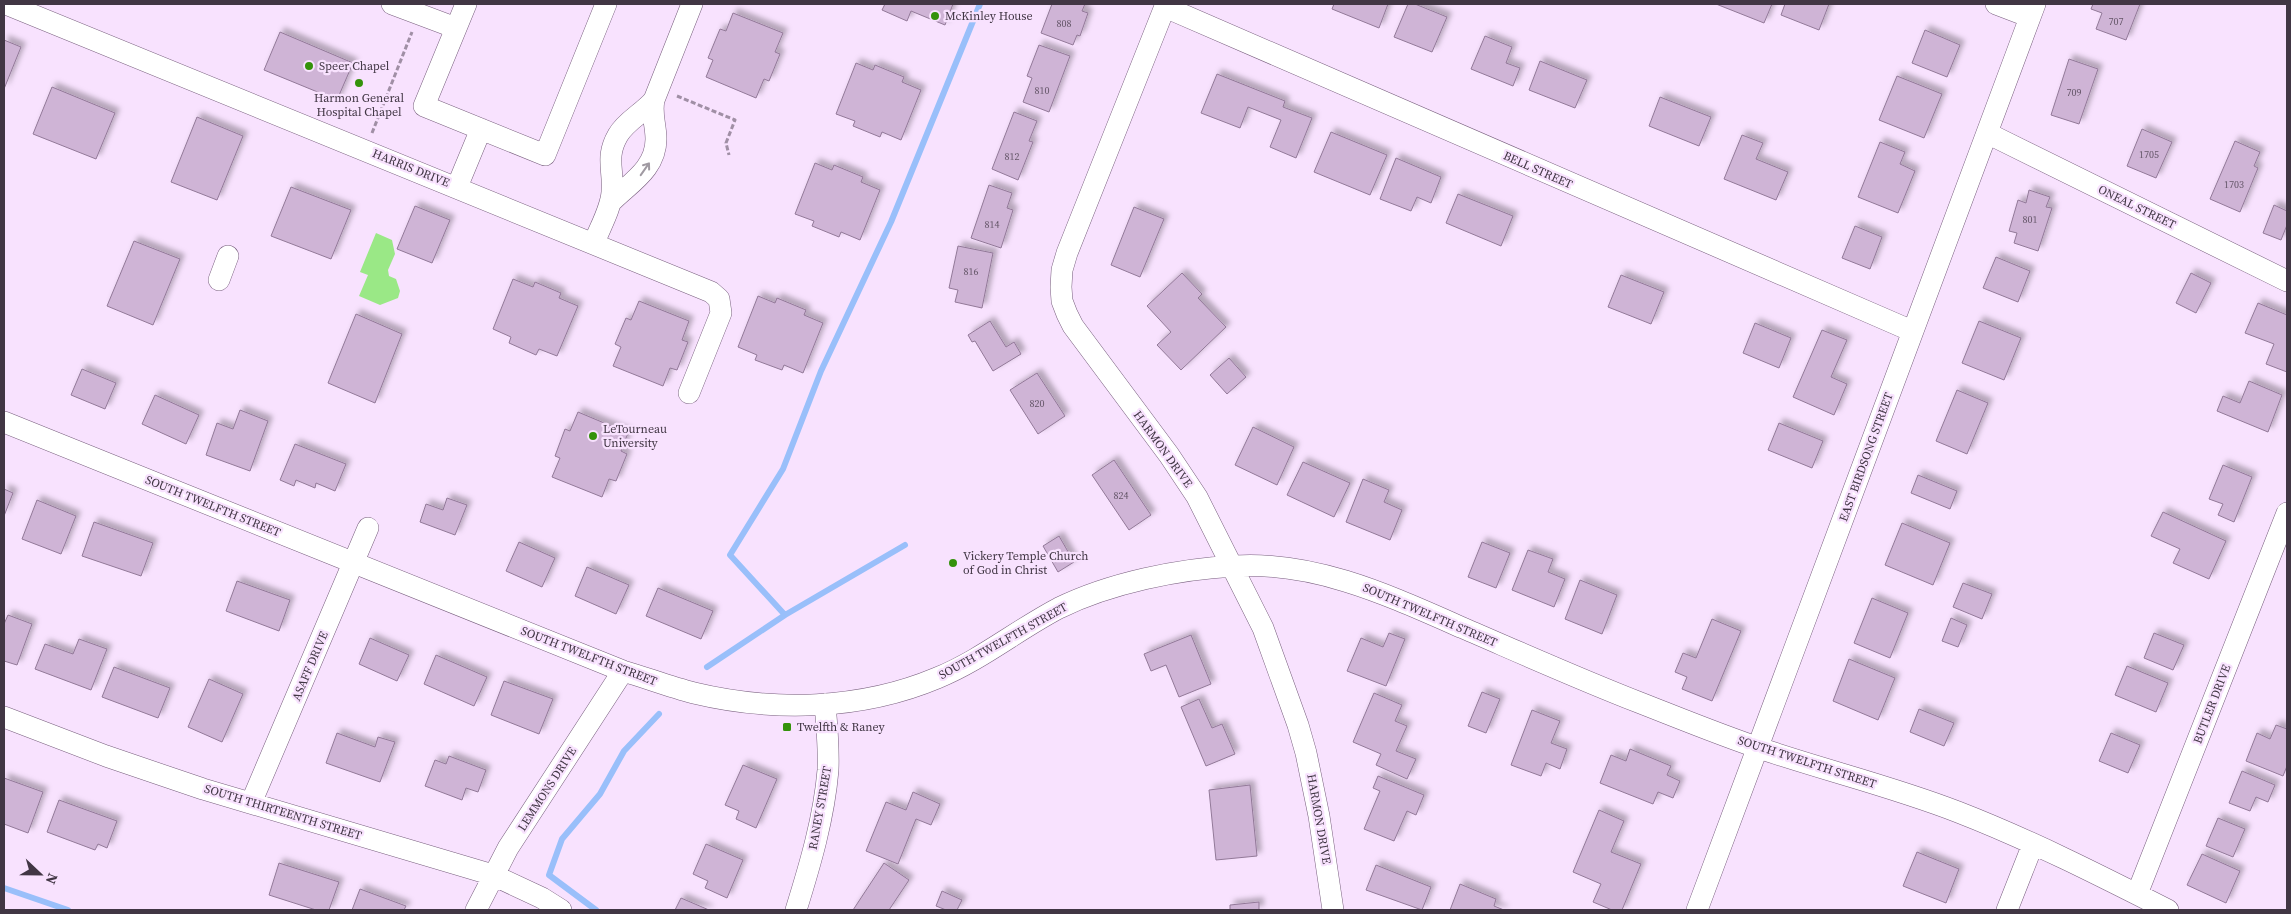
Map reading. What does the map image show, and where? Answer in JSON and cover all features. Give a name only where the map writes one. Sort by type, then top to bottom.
[{"type":"street","name":"HARRIS DRIVE","points":[[6,4],[705,289],[719,299],[721,313],[689,393]]},
{"type":"street","points":[[392,4],[456,28]]},
{"type":"street","points":[[466,4],[424,106],[545,155],[606,4]]},
{"type":"street","points":[[610,203],[643,174],[651,160],[656,138],[653,116],[663,97],[692,4]]},
{"type":"street","points":[[1996,4],[2033,10]]},
{"type":"street","name":"BELL STREET","points":[[1165,5],[1912,331]]},
{"type":"street","name":"HARMON DRIVE","points":[[1165,5],[1067,253],[1062,270],[1062,301],[1073,326],[1182,473],[1208,516],[1263,628],[1298,724],[1320,816],[1333,910]]},
{"type":"street","name":"EAST BIRDSONG STREET","points":[[1696,910],[2033,10]]},
{"type":"street","points":[[594,243],[610,203],[612,192],[610,161],[613,145],[621,130],[663,97]]},
{"type":"street","points":[[457,187],[481,129]]},
{"type":"street","name":"ONEAL STREET","points":[[1987,133],[2287,281]]},
{"type":"street","points":[[218,280],[228,256]]},
{"type":"street","name":"SOUTH TWELFTH STREET","points":[[4,422],[623,671],[691,692],[734,701],[772,705],[825,704],[885,696],[938,678],[985,654],[1059,608],[1096,593],[1153,577],[1231,566],[1267,565],[1306,570],[1372,589],[1601,687],[1758,748],[1928,801],[2033,844],[2168,910]]},
{"type":"street","name":"BUTLER DRIVE","points":[[2137,894],[2287,513]]},
{"type":"street","name":"ASAFF DRIVE","points":[[250,803],[368,528]]},
{"type":"street","name":"LEMMONS DRIVE","points":[[476,910],[508,848],[623,671]]},
{"type":"street","name":"RANEY STREET","points":[[796,910],[814,849],[826,788],[828,753],[825,704]]},
{"type":"street","name":"SOUTH THIRTEENTH STREET","points":[[4,717],[106,756],[250,803],[493,875],[542,898],[561,910]]},
{"type":"street","points":[[2007,910],[2033,844]]},
{"type":"path","points":[[663,97],[736,120],[726,143],[729,155]]},
{"type":"green space","points":[[376,233],[392,240],[395,254],[388,270],[389,276],[396,279],[400,291],[398,298],[380,305],[359,296],[368,275],[360,272]]},
{"type":"building","name":"McKinley House","points":[[885,4],[953,4],[945,25],[911,11],[907,21],[882,10]]},
{"type":"building","points":[[1052,4],[1085,4],[1082,11],[1088,13],[1080,36],[1077,35],[1073,45],[1041,33]]},
{"type":"building","points":[[1334,4],[1388,4],[1379,28],[1332,9]]},
{"type":"building","points":[[1408,4],[1415,4],[1447,17],[1432,52],[1394,37]]},
{"type":"building","points":[[1716,4],[1772,4],[1764,23]]},
{"type":"building","points":[[1785,4],[1829,4],[1819,30],[1781,15]]},
{"type":"building","points":[[2093,4],[2140,4],[2126,40],[2096,29],[2102,13],[2091,9]]},
{"type":"building","points":[[733,13],[783,33],[775,52],[780,54],[769,81],[764,79],[756,98],[706,77],[713,60],[708,58],[720,29],[726,31]]},
{"type":"building","points":[[1925,30],[1960,45],[1947,77],[1912,63]]},
{"type":"building","name":"Speer Chapel","points":[[280,32],[353,63],[337,100],[264,70]]},
{"type":"building","points":[[1485,36],[1512,47],[1506,63],[1520,68],[1513,86],[1471,69]]},
{"type":"building","points":[[4,40],[21,47],[4,89]]},
{"type":"building","points":[[1039,45],[1070,56],[1049,112],[1023,102],[1032,78],[1027,76]]},
{"type":"building","points":[[2069,59],[2098,69],[2079,124],[2051,115]]},
{"type":"building","points":[[1540,61],[1587,80],[1575,108],[1529,90]]},
{"type":"building","points":[[856,63],[873,70],[875,65],[904,77],[902,82],[921,90],[901,140],[882,132],[880,137],[853,126],[855,121],[836,114]]},
{"type":"building","points":[[1217,74],[1285,101],[1283,107],[1312,118],[1296,158],[1270,147],[1281,120],[1248,107],[1240,128],[1201,113]]},
{"type":"building","points":[[1897,76],[1942,94],[1924,138],[1879,120]]},
{"type":"building","points":[[52,87],[115,113],[96,159],[33,134]]},
{"type":"building","points":[[1660,97],[1711,117],[1699,146],[1649,126]]},
{"type":"building","points":[[1014,112],[1037,121],[1029,141],[1033,142],[1018,180],[992,169]]},
{"type":"building","points":[[197,117],[243,136],[217,200],[171,182]]},
{"type":"building","points":[[2142,129],[2172,142],[2156,178],[2127,166]]},
{"type":"building","points":[[1331,132],[1387,155],[1370,195],[1314,172]]},
{"type":"building","points":[[1742,135],[1763,143],[1756,159],[1788,172],[1776,200],[1724,179]]},
{"type":"building","points":[[2235,141],[2260,152],[2254,166],[2258,168],[2240,212],[2210,199]]},
{"type":"building","points":[[1880,142],[1905,152],[1900,164],[1915,171],[1898,213],[1858,197]]},
{"type":"building","points":[[1396,158],[1441,177],[1431,203],[1417,197],[1411,211],[1380,199]]},
{"type":"building","points":[[815,163],[832,170],[834,165],[863,177],[861,182],[880,190],[860,240],[841,232],[839,237],[812,226],[814,221],[795,214]]},
{"type":"building","points":[[989,185],[1012,193],[1007,208],[1013,210],[1001,248],[971,238]]},
{"type":"building","points":[[291,187],[351,210],[331,259],[271,236]]},
{"type":"building","points":[[2029,190],[2050,197],[2046,207],[2052,208],[2038,251],[2014,243],[2017,233],[2009,231],[2018,200],[2026,203]]},
{"type":"building","points":[[1458,194],[1513,216],[1501,246],[1446,223]]},
{"type":"building","points":[[2274,205],[2287,211],[2287,225],[2281,240],[2263,233]]},
{"type":"building","points":[[415,206],[450,220],[432,263],[397,249]]},
{"type":"building","points":[[1134,207],[1164,219],[1140,277],[1111,265]]},
{"type":"building","points":[[1855,226],[1882,237],[1870,269],[1842,258]]},
{"type":"building","points":[[134,241],[180,259],[153,325],[107,306]]},
{"type":"building","points":[[958,246],[993,253],[982,308],[955,302],[958,290],[949,288]]},
{"type":"building","points":[[1996,257],[2030,271],[2018,302],[1983,288]]},
{"type":"building","points":[[1182,273],[1202,294],[1198,298],[1226,327],[1181,370],[1157,345],[1171,332],[1147,306]]},
{"type":"building","points":[[2191,273],[2211,283],[2196,313],[2176,303]]},
{"type":"building","points":[[1621,275],[1664,292],[1651,324],[1608,307]]},
{"type":"building","points":[[513,279],[533,287],[535,282],[561,293],[559,298],[578,306],[557,356],[539,349],[536,355],[509,343],[511,337],[493,329]]},
{"type":"building","points":[[758,296],[775,303],[777,298],[806,310],[804,315],[823,323],[803,373],[784,365],[782,370],[755,360],[757,355],[738,347]]},
{"type":"building","points":[[639,301],[689,321],[682,340],[688,342],[677,370],[670,368],[663,386],[613,366],[621,347],[615,344],[626,318],[631,320]]},
{"type":"building","points":[[2258,303],[2287,315],[2287,372],[2266,364],[2274,344],[2245,333]]},
{"type":"building","points":[[356,314],[402,334],[375,403],[328,383]]},
{"type":"building","points":[[990,321],[1006,347],[1014,342],[1021,354],[993,371],[975,341],[972,342],[968,335]]},
{"type":"building","points":[[1979,321],[2021,338],[2004,380],[1962,363]]},
{"type":"building","points":[[1755,323],[1791,338],[1779,368],[1743,353]]},
{"type":"building","points":[[1822,330],[1847,340],[1831,377],[1847,384],[1834,415],[1793,397]]},
{"type":"building","points":[[1229,358],[1246,377],[1227,394],[1210,375]]},
{"type":"building","points":[[82,369],[116,383],[105,409],[71,395]]},
{"type":"building","points":[[1037,373],[1065,416],[1038,434],[1010,390]]},
{"type":"building","points":[[2249,381],[2282,395],[2268,432],[2217,411],[2223,396],[2240,403]]},
{"type":"building","points":[[1957,390],[1988,403],[1967,454],[1936,441]]},
{"type":"building","points":[[155,395],[199,415],[186,444],[142,424]]},
{"type":"building","points":[[240,410],[268,421],[250,471],[206,455],[217,423],[233,429]]},
{"type":"building","points":[[578,412],[628,433],[621,451],[627,454],[616,481],[609,479],[602,497],[552,477],[560,458],[555,456],[565,429],[570,431]]},
{"type":"building","points":[[1779,423],[1823,441],[1812,468],[1768,450]]},
{"type":"building","points":[[1253,427],[1294,447],[1277,485],[1235,465]]},
{"type":"building","points":[[295,444],[346,464],[335,491],[316,483],[315,488],[296,480],[294,486],[280,480]]},
{"type":"building","points":[[1114,460],[1151,515],[1129,530],[1092,475]]},
{"type":"building","points":[[1303,462],[1350,483],[1334,517],[1287,495]]},
{"type":"building","points":[[2223,465],[2252,477],[2234,522],[2218,515],[2223,504],[2209,499]]},
{"type":"building","points":[[1918,475],[1957,491],[1950,509],[1911,493]]},
{"type":"building","points":[[1363,479],[1389,490],[1384,502],[1402,510],[1390,540],[1346,522]]},
{"type":"building","points":[[4,489],[13,493],[4,516]]},
{"type":"building","points":[[447,498],[467,505],[455,535],[420,522],[426,504],[443,510]]},
{"type":"building","points":[[37,500],[76,516],[61,554],[22,539]]},
{"type":"building","points":[[2163,512],[2226,541],[2209,579],[2173,563],[2180,549],[2151,536]]},
{"type":"building","points":[[94,522],[153,543],[141,576],[82,556]]},
{"type":"building","points":[[1902,523],[1950,543],[1933,585],[1885,565]]},
{"type":"building","points":[[1059,536],[1074,562],[1058,572],[1043,546]]},
{"type":"building","points":[[519,542],[555,558],[542,587],[506,571]]},
{"type":"building","points":[[1482,542],[1510,553],[1496,588],[1468,577]]},
{"type":"building","points":[[1528,550],[1553,559],[1548,572],[1565,579],[1554,607],[1512,590]]},
{"type":"building","points":[[587,567],[629,585],[616,614],[575,596]]},
{"type":"building","points":[[1580,580],[1617,595],[1602,634],[1565,619]]},
{"type":"building","points":[[237,581],[290,600],[279,631],[226,611]]},
{"type":"building","points":[[1963,583],[1992,594],[1982,619],[1953,607]]},
{"type":"building","points":[[658,588],[713,611],[701,639],[646,616]]},
{"type":"building","points":[[1872,598],[1908,613],[1890,658],[1854,643]]},
{"type":"building","points":[[8,615],[32,624],[17,665],[4,661],[4,624]]},
{"type":"building","points":[[1951,618],[1967,625],[1958,647],[1942,641]]},
{"type":"building","points":[[1712,619],[1741,631],[1712,701],[1682,689],[1687,677],[1675,672],[1683,653],[1696,658]]},
{"type":"building","points":[[1389,633],[1405,639],[1386,686],[1347,671],[1361,638],[1383,647]]},
{"type":"building","points":[[2154,633],[2184,645],[2173,670],[2144,658]]},
{"type":"building","points":[[1191,635],[1211,684],[1179,697],[1166,665],[1151,671],[1144,654]]},
{"type":"building","points":[[370,638],[409,655],[397,681],[359,664]]},
{"type":"building","points":[[79,639],[107,649],[91,690],[35,669],[45,644],[73,654]]},
{"type":"building","points":[[436,655],[487,677],[474,706],[424,684]]},
{"type":"building","points":[[1849,659],[1895,678],[1878,720],[1833,701]]},
{"type":"building","points":[[2127,666],[2168,683],[2156,712],[2115,695]]},
{"type":"building","points":[[114,667],[170,688],[158,718],[102,697]]},
{"type":"building","points":[[209,679],[243,694],[222,742],[188,727]]},
{"type":"building","points":[[504,681],[553,699],[539,734],[491,715]]},
{"type":"building","points":[[1482,692],[1500,699],[1486,733],[1468,726]]},
{"type":"building","points":[[1374,693],[1402,705],[1395,721],[1407,726],[1396,751],[1416,759],[1407,779],[1376,765],[1381,754],[1353,742]]},
{"type":"building","points":[[1199,699],[1212,728],[1222,724],[1235,754],[1206,766],[1181,707]]},
{"type":"building","points":[[1919,709],[1954,723],[1944,746],[1910,732]]},
{"type":"building","points":[[1532,710],[1560,721],[1551,743],[1567,749],[1560,769],[1546,763],[1541,776],[1511,765]]},
{"type":"building","points":[[2276,725],[2287,729],[2287,766],[2283,776],[2246,761],[2257,733],[2270,739]]},
{"type":"building","points":[[337,733],[375,747],[378,737],[395,742],[380,782],[326,763]]},
{"type":"building","points":[[2111,733],[2140,745],[2128,773],[2099,761]]},
{"type":"building","points":[[1630,749],[1671,766],[1667,775],[1680,781],[1673,798],[1658,792],[1653,804],[1600,783],[1611,755],[1626,761]]},
{"type":"building","points":[[449,756],[486,770],[478,792],[466,788],[462,800],[425,786],[435,760],[446,764]]},
{"type":"building","points":[[743,765],[777,779],[756,828],[736,819],[739,811],[725,805]]},
{"type":"building","points":[[2242,771],[2275,785],[2268,802],[2256,797],[2250,811],[2229,803]]},
{"type":"building","points":[[1378,776],[1424,795],[1416,815],[1407,811],[1394,841],[1364,829],[1380,791],[1373,788]]},
{"type":"building","points":[[4,778],[43,792],[28,833],[4,824]]},
{"type":"building","points":[[1250,785],[1257,856],[1216,860],[1209,790]]},
{"type":"building","points":[[913,792],[940,804],[931,825],[916,819],[898,864],[866,851],[886,802],[906,810]]},
{"type":"building","points":[[59,800],[117,821],[107,848],[98,844],[95,850],[47,832]]},
{"type":"building","points":[[1599,810],[1624,821],[1611,852],[1641,864],[1622,910],[1612,910],[1593,902],[1601,884],[1573,872]]},
{"type":"building","points":[[2218,818],[2245,829],[2233,857],[2206,846]]},
{"type":"building","points":[[706,844],[743,860],[727,898],[705,888],[708,881],[693,874]]},
{"type":"building","points":[[1917,852],[1959,869],[1946,903],[1903,886]]},
{"type":"building","points":[[2202,854],[2240,871],[2226,903],[2187,885]]},
{"type":"building","points":[[279,863],[339,882],[329,910],[316,910],[269,895]]},
{"type":"building","points":[[884,863],[909,880],[889,910],[853,910]]},
{"type":"building","points":[[1376,865],[1431,887],[1422,910],[1366,890]]},
{"type":"building","points":[[1460,884],[1496,899],[1494,906],[1504,910],[1450,910]]},
{"type":"building","points":[[360,889],[406,906],[404,910],[352,910]]},
{"type":"building","points":[[942,891],[962,900],[957,910],[946,910],[936,906]]},
{"type":"building","points":[[681,898],[709,910],[675,910]]},
{"type":"building","points":[[1259,902],[1259,910],[1230,910],[1230,905]]},
{"type":"waterway","points":[[707,667],[785,615],[730,555],[783,469],[821,371],[891,222],[980,4]]},
{"type":"waterway","points":[[785,615],[905,545]]},
{"type":"waterway","points":[[596,910],[549,875],[562,839],[600,794],[624,751],[659,714]]},
{"type":"waterway","points":[[4,888],[68,910]]},
{"type":"place","name":"McKinley House","points":[[935,16]]},
{"type":"place","name":"Speer Chapel","points":[[309,66]]},
{"type":"place","name":"Harmon General Hospital Chapel","points":[[359,83]]},
{"type":"place","name":"LeTourneau University","points":[[593,436]]},
{"type":"place","name":"Vickery Temple Church of God in Christ","points":[[953,563]]},
{"type":"place","name":"Twelfth & Raney","points":[[787,727]]}]
